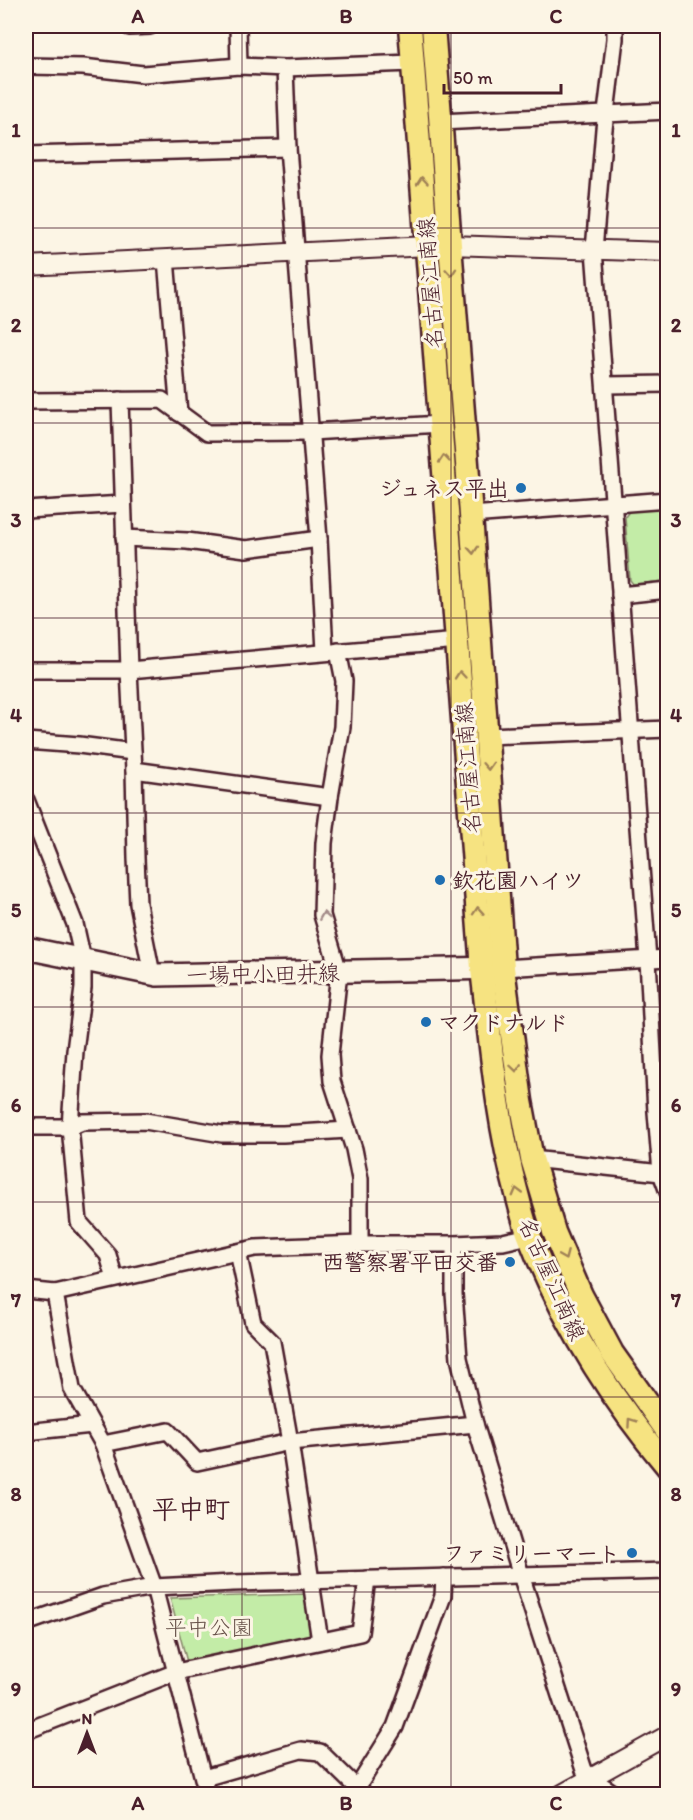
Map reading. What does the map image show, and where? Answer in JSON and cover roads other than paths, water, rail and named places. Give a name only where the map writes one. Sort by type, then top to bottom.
[{"type":"main road","name":"名古屋江南線","points":[[410,26],[412,63],[438,246],[471,515],[487,736],[498,1104],[509,1163],[529,1236],[559,1302],[591,1363],[635,1428],[668,1467]]},
{"type":"main road","name":"名古屋江南線","points":[[433,26],[440,122],[438,246],[440,424],[458,641],[493,969],[532,1159],[554,1232],[581,1295],[612,1353],[665,1420]]},
{"type":"main road","name":"一場中小田井線","points":[[26,948],[152,974],[493,969]]},
{"type":"street","points":[[129,26],[150,26]]},
{"type":"street","points":[[238,26],[239,66]]},
{"type":"street","points":[[615,26],[594,250],[615,503],[661,1173],[668,1192]]},
{"type":"street","points":[[26,66],[83,67],[143,74],[239,66],[285,69],[412,63]]},
{"type":"street","points":[[285,69],[288,148],[319,539],[331,651],[344,681],[342,727],[324,843],[322,915],[339,972],[330,1055],[332,1081],[354,1149],[360,1179],[360,1244]]},
{"type":"street","points":[[440,122],[668,111]]},
{"type":"street","points":[[26,154],[288,148]]},
{"type":"street","points":[[26,266],[438,246],[668,252]]},
{"type":"street","points":[[166,259],[179,413]]},
{"type":"street","points":[[606,385],[668,384]]},
{"type":"street","points":[[120,400],[138,903],[152,974]]},
{"type":"street","points":[[26,401],[162,400],[207,433],[311,432],[440,424]]},
{"type":"street","points":[[471,515],[668,500]]},
{"type":"street","points":[[26,510],[123,504]]},
{"type":"street","points":[[124,538],[187,541],[246,549],[319,539]]},
{"type":"street","points":[[620,594],[668,590]]},
{"type":"street","points":[[26,670],[129,670],[458,641]]},
{"type":"street","points":[[487,736],[668,729]]},
{"type":"street","points":[[26,741],[133,752]]},
{"type":"street","points":[[134,770],[330,797]]},
{"type":"street","points":[[26,800],[75,924],[83,960],[83,988],[75,1051],[70,1127],[79,1222],[108,1255],[115,1279]]},
{"type":"street","points":[[493,969],[668,958]]},
{"type":"street","points":[[26,1127],[70,1127],[82,1122],[145,1120],[222,1134],[283,1134],[348,1130]]},
{"type":"street","points":[[532,1159],[661,1173]]},
{"type":"street","points":[[26,1290],[55,1293],[255,1248],[503,1242],[529,1236]]},
{"type":"street","points":[[454,1244],[454,1294],[459,1358],[475,1424],[520,1575],[584,1770],[591,1778],[615,1794]]},
{"type":"street","points":[[238,1252],[253,1323],[272,1342],[290,1442],[320,1641]]},
{"type":"street","points":[[55,1293],[72,1389],[103,1444],[154,1587],[203,1790],[301,1750],[320,1752],[359,1791],[395,1727],[443,1596],[444,1577]]},
{"type":"street","points":[[103,1444],[168,1431],[198,1462],[290,1442],[475,1424]]},
{"type":"street","points":[[26,1432],[92,1425]]},
{"type":"street","points":[[26,1623],[104,1596],[154,1587],[668,1571]]},
{"type":"street","points":[[26,1731],[176,1672],[360,1633],[367,1579]]},
{"type":"street","points":[[562,1794],[668,1735]]},
{"type":"place","name":"ジュネス平出","points":[[521,488]]},
{"type":"place","name":"欽花園ハイツ","points":[[440,880]]},
{"type":"place","name":"マクドナルド","points":[[426,1022]]},
{"type":"place","name":"西警察署平田交番","points":[[510,1262]]},
{"type":"place","name":"ファミリーマート","points":[[632,1553]]},
{"type":"district","name":"平中町","points":[[191,1509]]},
{"type":"park label","name":"平中公園","points":[[209,1627]]}]
